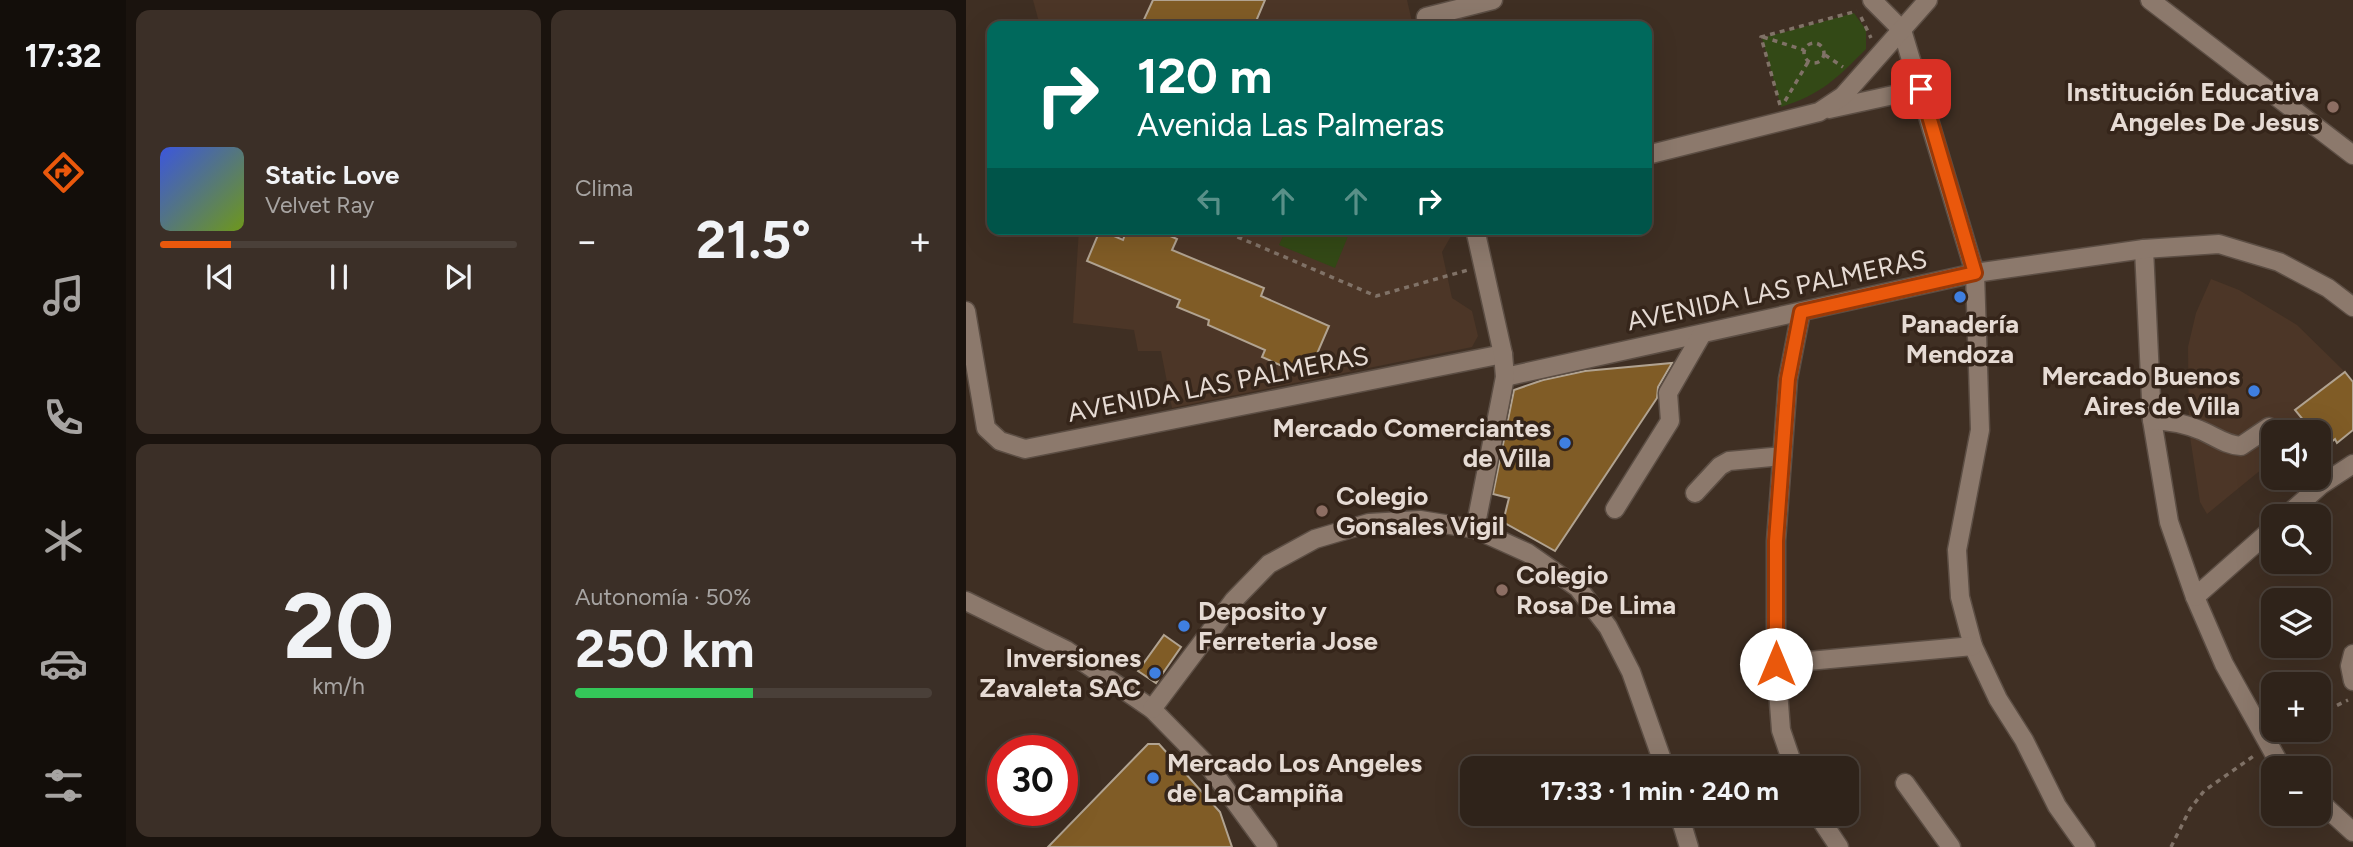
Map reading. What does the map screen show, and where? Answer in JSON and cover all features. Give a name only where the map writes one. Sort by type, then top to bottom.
[{"type":"street","points":[[1426,14],[1493,0]]},
{"type":"street","points":[[1872,0],[1902,30],[1975,273],[1980,430],[1957,550],[1960,597],[1973,646],[1998,699],[2024,740],[2057,806],[2086,847]]},
{"type":"street","points":[[1819,112],[1843,96],[1928,0]]},
{"type":"street","points":[[2150,0],[2353,155]]},
{"type":"street","points":[[1652,154],[1921,89]]},
{"type":"street","points":[[1475,529],[1505,377],[1503,354],[1476,235]]},
{"type":"street","name":"AVENIDA LAS PALMERAS","points":[[1505,377],[1975,273],[2144,249],[2219,244],[2279,262],[2328,288],[2353,307]]},
{"type":"street","points":[[2144,249],[2152,420],[2169,522],[2195,597],[2224,664],[2274,756]]},
{"type":"street","name":"AVENIDA LAS PALMERAS","points":[[966,310],[986,428],[1000,442],[1025,449],[1503,354]]},
{"type":"street","points":[[1790,756],[1781,730],[1776,664],[1776,541],[1788,379],[1801,312]]},
{"type":"street","points":[[1615,509],[1670,421],[1668,393],[1702,334]]},
{"type":"street","points":[[2152,420],[2175,421],[2202,430],[2217,440],[2241,446],[2261,432]]},
{"type":"street","points":[[1695,493],[1720,466],[1730,461],[1782,456]]},
{"type":"street","points":[[2300,504],[2321,485],[2353,464]]},
{"type":"street","points":[[1152,709],[1234,600],[1269,564],[1315,539],[1369,523],[1420,520],[1475,529],[1528,554],[1578,588],[1608,628],[1631,672],[1661,756]]},
{"type":"street","points":[[2195,597],[2261,539]]},
{"type":"street","points":[[966,601],[1066,650],[1152,709],[1211,769],[1268,847]]},
{"type":"street","points":[[1776,664],[1973,646]]},
{"type":"street","points":[[2353,654],[2350,666],[2353,681]]},
{"type":"street","points":[[1905,783],[1951,847]]},
{"type":"street","points":[[2331,812],[2353,832]]},
{"type":"street","points":[[1683,826],[1689,847]]},
{"type":"street","points":[[1824,826],[1839,847]]},
{"type":"path","points":[[1761,37],[1856,10],[1867,27],[1871,38],[1870,45]]},
{"type":"path","points":[[1761,37],[1804,50]]},
{"type":"path","points":[[1761,37],[1780,108]]},
{"type":"path","points":[[1825,55],[1819,63],[1808,62],[1804,57],[1804,50],[1811,43],[1818,44],[1825,55],[1847,70]]},
{"type":"path","points":[[1780,108],[1808,62]]},
{"type":"path","points":[[1780,108],[1790,106]]},
{"type":"path","points":[[1233,235],[1376,296],[1483,266]]},
{"type":"path","points":[[2331,708],[2353,697]]},
{"type":"path","points":[[2171,847],[2190,809],[2204,791],[2268,746]]},
{"type":"shaded area","points":[[1033,0],[1407,0],[1412,21],[1039,21]]},
{"type":"shaded area","points":[[1079,235],[1452,235],[1442,252],[1452,298],[1472,311],[1478,336],[1472,347],[1172,408],[1161,351],[1138,351],[1134,330],[1073,323]]},
{"type":"shaded area","name":"Mercado Buenos Aires de Villa","points":[[2211,279],[2239,290],[2297,325],[2345,372],[2296,409],[2304,420],[2261,420],[2261,470],[2207,514],[2200,502],[2189,430],[2188,347],[2196,313]]},
{"type":"green space","points":[[1854,13],[1866,30],[1866,49],[1818,91],[1781,107],[1762,38]]},
{"type":"green space","points":[[1283,235],[1349,235],[1335,268],[1279,245]]},
{"type":"building","points":[[1153,0],[1265,0],[1256,21],[1143,21]]},
{"type":"building","points":[[1098,235],[1112,235],[1123,240],[1125,235],[1168,235],[1177,239],[1172,250],[1264,288],[1261,296],[1329,326],[1307,377],[1262,357],[1265,350],[1208,325],[1209,320],[1177,307],[1180,300],[1087,261]]},
{"type":"building","name":"Mercado Comerciantes de Villa","points":[[1672,363],[1658,387],[1657,398],[1555,551],[1503,522],[1509,498],[1493,494],[1514,390],[1543,380],[1585,371]]},
{"type":"building","points":[[2345,372],[2353,382],[2353,430],[2337,443],[2335,439],[2331,442],[2331,420],[2303,420],[2295,410]]},
{"type":"building","points":[[1164,635],[1181,647],[1156,683],[1138,671]]},
{"type":"building","name":"Mercado Los Angeles de La Campiña","points":[[1148,744],[1159,744],[1220,812],[1232,847],[1048,847],[1068,826],[1078,826],[1078,816]]},
{"type":"place","name":"Institución Educativa Angeles De Jesus","points":[[2333,107]]},
{"type":"place","name":"Panadería Mendoza","points":[[1960,297]]},
{"type":"place","name":"Mercado Buenos Aires de Villa","points":[[2254,391]]},
{"type":"place","name":"Mercado Comerciantes de Villa","points":[[1565,443]]},
{"type":"place","name":"Colegio Gonsales Vigil","points":[[1322,511]]},
{"type":"place","name":"Colegio Rosa De Lima","points":[[1502,590]]},
{"type":"place","name":"Deposito y Ferreteria Jose","points":[[1184,626]]},
{"type":"place","name":"Inversiones Zavaleta SAC","points":[[1155,673]]},
{"type":"place","name":"Mercado Los Angeles de La Campiña","points":[[1153,778]]},
{"type":"route","points":[[1776,664],[1776,541],[1788,379],[1801,312],[1975,273],[1921,89]]}]
